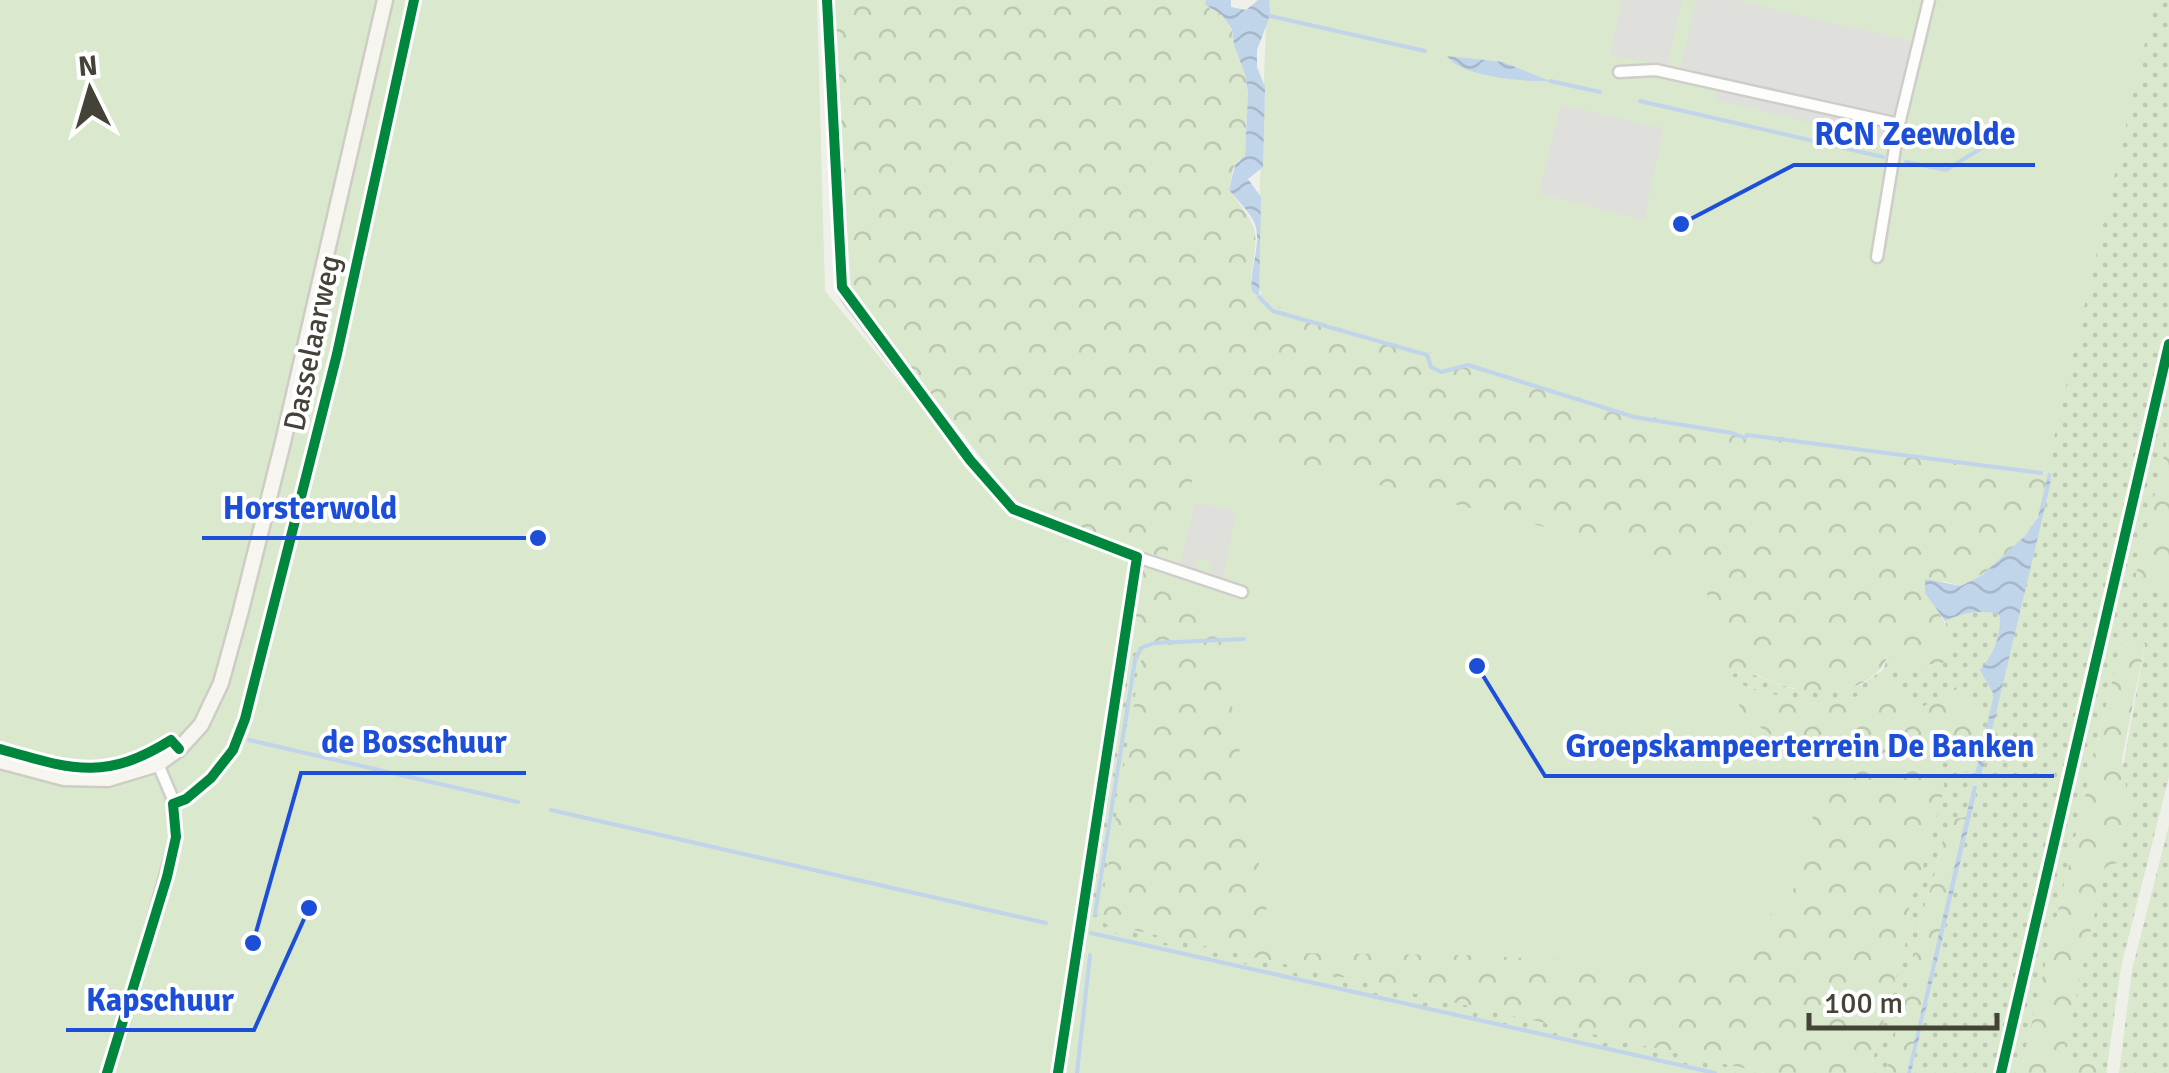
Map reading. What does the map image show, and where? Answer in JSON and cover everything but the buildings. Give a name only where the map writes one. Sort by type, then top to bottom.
[{"type":"street","name":"Dasselaarweg","points":[[0,761],[64,778],[122,776],[158,764],[180,749],[201,724],[221,683],[283,442],[385,0]]},
{"type":"street","points":[[827,0],[842,287],[848,298],[970,460],[1014,509],[1137,557],[1242,592]]},
{"type":"street","points":[[1877,257],[1899,124],[1930,0]]},
{"type":"street","points":[[1619,72],[1656,70],[1899,124]]},
{"type":"street","points":[[107,1073],[176,837],[172,798],[158,764]]},
{"type":"green space","points":[[0,0],[817,0],[825,291],[975,473],[1022,514],[1131,562],[1084,926],[1707,1073],[0,1073]]},
{"type":"green space","points":[[831,0],[1206,0],[1205,6],[1222,15],[1232,29],[1245,74],[1245,156],[1234,165],[1229,190],[1255,231],[1251,279],[1260,294],[2131,90],[2043,477],[2047,478],[2039,513],[2014,548],[1983,573],[1961,586],[1943,581],[1925,593],[1942,618],[1949,638],[1950,647],[1941,665],[1932,664],[1908,673],[1890,652],[1883,665],[1862,683],[1819,692],[1752,674],[1713,674],[1180,564],[1017,504],[851,291]]},
{"type":"green space","points":[[1267,0],[2155,0],[2045,477],[1639,415],[1273,305],[1256,287]]},
{"type":"green space","points":[[2105,0],[2169,0],[2169,337],[1999,1073],[1911,1073],[1977,787],[1973,787],[1967,819],[1941,845],[1886,1073],[1869,1073],[1905,945],[1910,900],[1918,885],[1945,774],[1936,751],[1942,749],[1954,767],[1967,772],[1976,758],[1983,719],[1956,687],[1923,707],[1886,682],[1859,696],[1821,704],[1734,683],[1700,687],[1713,674],[1749,673],[1793,689],[1861,685],[1883,670],[1890,651],[1913,670],[1942,661],[1949,652],[1945,621],[1985,612],[1999,614],[1996,644],[1981,670],[1994,694],[2050,486],[2050,481],[2043,478],[2130,91]]},
{"type":"green space","points":[[2169,351],[2169,434],[2133,590],[2169,589],[2169,777],[2121,967],[2107,1068],[2063,1054],[2105,866],[2145,645],[2122,639],[2020,1073],[2003,1073]]},
{"type":"green space","points":[[2169,434],[2169,589],[2133,591],[2137,571]]},
{"type":"green space","points":[[1206,441],[1699,566],[1742,714],[1824,773],[1795,887],[1721,969],[1468,955],[1274,953],[1217,618],[1155,587]]},
{"type":"green space","points":[[1134,547],[1149,552],[1135,600],[1131,644],[1142,654],[1100,922],[1765,1073],[1051,1073]]},
{"type":"green space","points":[[1145,565],[1243,595],[1701,687],[1734,683],[1800,702],[1821,704],[1859,696],[1886,682],[1923,707],[1956,687],[1983,719],[1976,758],[1967,773],[1954,767],[1943,749],[1936,751],[1945,774],[1943,793],[1918,885],[1910,900],[1905,945],[1869,1073],[1765,1073],[1099,922],[1142,655],[1131,645],[1135,600]]},
{"type":"green space","points":[[2122,639],[2145,644],[2122,759],[2130,813],[2119,862],[2105,867],[2063,1054],[2107,1068],[2107,1073],[2020,1073]]},
{"type":"green space","points":[[1967,817],[1907,1073],[1886,1073],[1941,845],[1953,819]]},
{"type":"green space","points":[[2169,825],[2169,1073],[2119,1073],[2132,970]]},
{"type":"shaded area","points":[[1622,0],[1682,0],[1667,66],[1610,55]]},
{"type":"shaded area","points":[[1696,0],[1735,0],[1914,42],[1890,142],[1716,100],[1721,77],[1680,67]]},
{"type":"shaded area","points":[[1560,105],[1663,128],[1644,220],[1539,193]]},
{"type":"shaded area","points":[[1195,503],[1236,511],[1223,579],[1210,575],[1212,564],[1203,558],[1195,561],[1198,572],[1180,564]]},
{"type":"water","points":[[1206,0],[1231,0],[1231,7],[1246,10],[1258,0],[1269,0],[1270,16],[1257,50],[1257,67],[1265,87],[1263,167],[1248,179],[1261,197],[1259,297],[1252,291],[1255,224],[1229,190],[1235,165],[1245,156],[1245,74],[1232,29],[1222,15],[1205,5]]},
{"type":"water","points":[[1447,56],[1503,62],[1550,81],[1479,73],[1465,69]]},
{"type":"water","points":[[2048,473],[2050,486],[1981,776],[1975,775],[1994,695],[1980,670],[1996,644],[1999,614],[1971,613],[1945,621],[1925,593],[1925,579],[1961,586],[1982,575],[2025,536],[2038,517]]},
{"type":"water","points":[[1973,786],[1977,786],[1975,799],[1911,1073],[1907,1073]]},
{"type":"waterway","points":[[1270,16],[1425,51]]},
{"type":"waterway","points":[[1550,81],[1600,92]]},
{"type":"waterway","points":[[1640,101],[1883,157]]},
{"type":"waterway","points":[[1906,162],[1946,170],[1993,141]]},
{"type":"waterway","points":[[1259,297],[1273,311],[1427,355],[1431,367],[1441,372],[1468,365],[1634,417],[1745,438],[1747,435],[2041,473]]},
{"type":"waterway","points":[[1095,914],[1135,660],[1141,648],[1154,643],[1244,639]]},
{"type":"waterway","points":[[249,740],[518,802]]},
{"type":"waterway","points":[[551,810],[1046,923]]},
{"type":"waterway","points":[[1091,933],[1715,1073]]},
{"type":"waterway","points":[[1077,1073],[1090,955]]},
{"type":"cycle path","points":[[107,1073],[167,877],[176,837],[173,804],[186,799],[211,778],[233,750],[245,719],[337,354],[414,0]]},
{"type":"cycle path","points":[[827,0],[842,287],[970,460],[1013,509],[1137,557],[1058,1073]]},
{"type":"cycle path","points":[[2001,1073],[2169,344]]},
{"type":"cycle path","points":[[0,749],[87,768],[126,762],[171,740],[179,749]]},
{"type":"place","name":"RCN Zeewolde","points":[[1681,224]]},
{"type":"place","name":"Horsterwold","points":[[538,538]]},
{"type":"place","name":"Groepskampeerterrein De Banken","points":[[1477,666]]},
{"type":"place","name":"Kapschuur","points":[[309,908]]},
{"type":"place","name":"de Bosschuur","points":[[253,943]]}]
